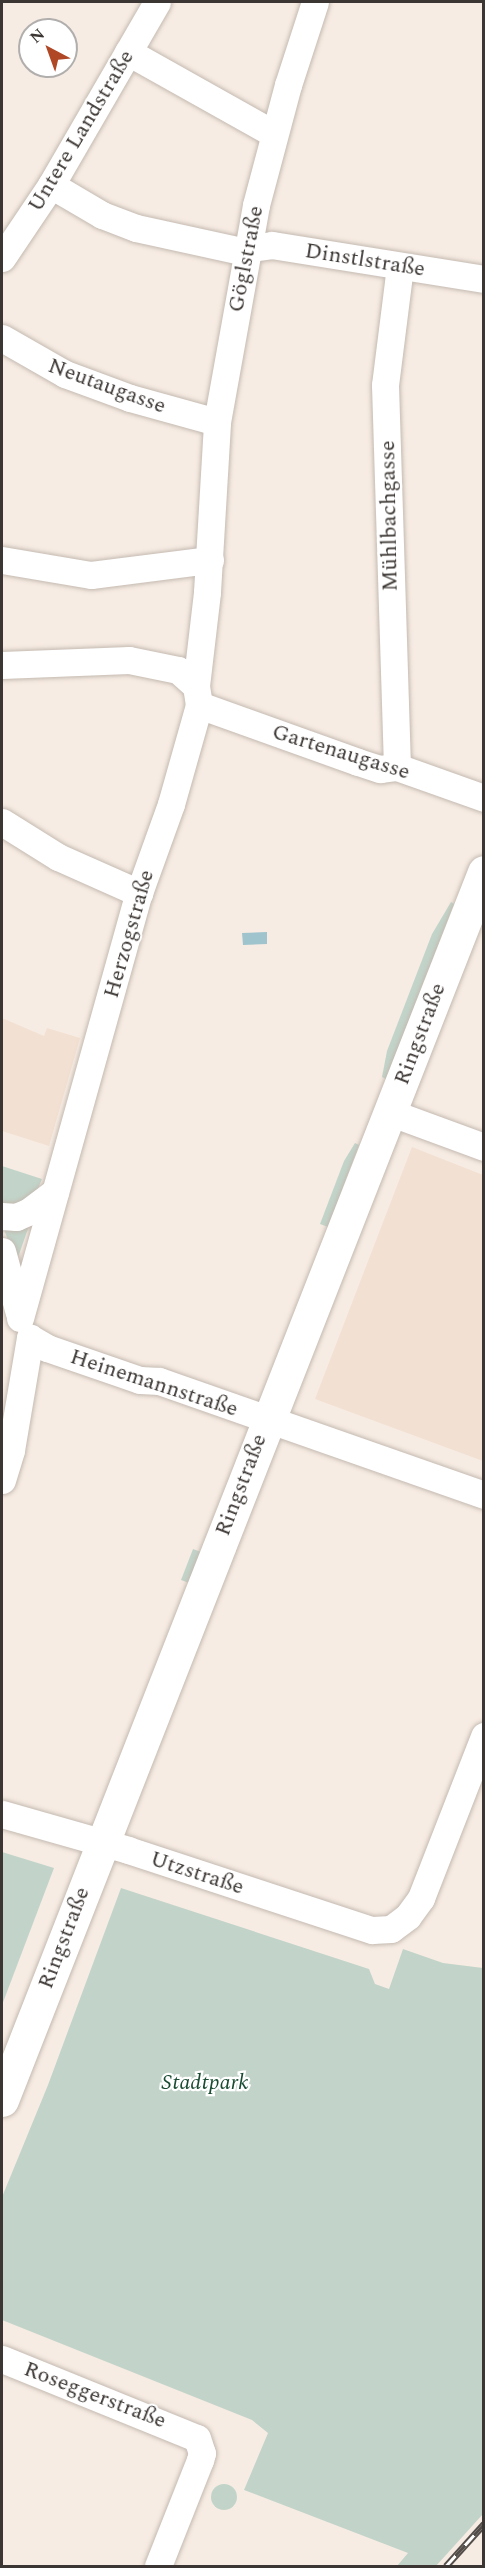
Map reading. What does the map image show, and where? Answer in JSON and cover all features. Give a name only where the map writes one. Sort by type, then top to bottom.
[{"type":"main road","name":"Ringstraße","points":[[2,2100],[267,1420],[401,1116],[483,872]]},
{"type":"street","name":"Untere Landstraße","points":[[2,258],[51,185],[157,2]]},
{"type":"street","name":"Göglstraße","points":[[210,560],[217,422],[247,247],[274,134],[315,2]]},
{"type":"street","points":[[128,52],[274,134]]},
{"type":"street","name":"Dinstlstraße","points":[[51,185],[102,215],[136,228],[237,250],[272,245],[483,279]]},
{"type":"street","name":"Mühlbachgasse","points":[[397,767],[385,385],[400,266]]},
{"type":"street","name":"Neutaugasse","points":[[2,338],[65,374],[130,398],[217,422]]},
{"type":"street","points":[[3,569],[91,575],[210,560]]},
{"type":"street","name":"Herzogstraße","points":[[2,1480],[11,1450],[25,1328],[55,1192],[65,1164],[139,893],[171,804],[197,696],[210,560]]},
{"type":"street","name":"Gartenaugasse","points":[[2,664],[84,660],[158,665],[178,670],[197,696],[358,762],[380,769],[397,767],[483,798]]},
{"type":"street","points":[[2,822],[58,857],[139,893]]},
{"type":"street","points":[[401,1116],[483,1147]]},
{"type":"street","points":[[2,1216],[16,1217],[28,1212],[55,1192]]},
{"type":"street","points":[[2,1251],[25,1328]]},
{"type":"street","name":"Heinemannstraße","points":[[25,1328],[47,1348],[140,1380],[159,1381],[483,1495]]},
{"type":"street","name":"Utzstraße","points":[[2,1815],[372,1930],[391,1929],[408,1916],[421,1898],[483,1736]]},
{"type":"street","name":"Roseggerstraße","points":[[2,2359],[189,2432],[197,2438],[202,2452],[158,2566]]},
{"type":"shaded area","points":[[2,1018],[44,1036],[47,1028],[80,1038],[49,1146],[2,1131]]},
{"type":"shaded area","points":[[412,1147],[483,1175],[483,1461],[315,1399]]},
{"type":"green space","points":[[451,902],[454,904],[386,1079],[382,1077],[387,1051],[432,934]]},
{"type":"green space","points":[[355,1143],[359,1145],[328,1227],[320,1224],[344,1161]]},
{"type":"green space","points":[[2,1166],[42,1179],[34,1198],[2,1207]]},
{"type":"green space","points":[[30,1223],[16,1263],[4,1229]]},
{"type":"green space","points":[[193,1549],[201,1552],[189,1583],[181,1580]]},
{"type":"green space","points":[[2,1852],[54,1868],[2,2005]]},
{"type":"green space","name":"Stadtpark","points":[[121,1888],[369,1969],[375,1984],[389,1989],[403,1949],[443,1963],[483,1968],[483,2514],[436,2566],[397,2566],[408,2553],[244,2490],[268,2433],[252,2420],[2,2320],[2,2197],[48,2085]]},
{"type":"green space","points":[[224,2484],[233,2488],[237,2497],[233,2506],[224,2510],[215,2506],[211,2497],[215,2488]]},
{"type":"water","points":[[267,932],[267,944],[243,945],[242,933]]},
{"type":"railway","points":[[446,2566],[484,2524]]}]
